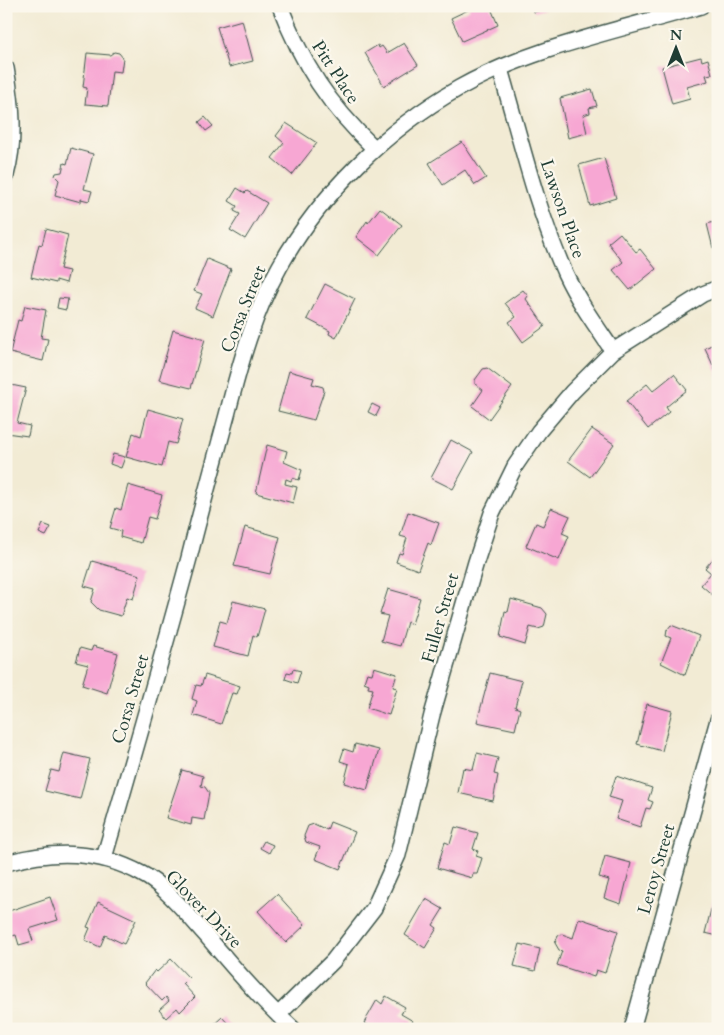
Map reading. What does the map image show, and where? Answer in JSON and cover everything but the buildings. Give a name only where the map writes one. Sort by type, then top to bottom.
[{"type":"street","name":"Pitt Place","points":[[280,6],[293,40],[316,83],[344,120],[374,148]]},
{"type":"street","name":"Corsa Street","points":[[104,858],[165,645],[242,360],[258,313],[280,266],[305,228],[336,188],[374,148],[459,88],[535,54],[701,6]]},
{"type":"street","points":[[6,68],[12,108],[11,158],[6,175]]},
{"type":"street","name":"Lawson Place","points":[[500,69],[544,218],[566,274],[585,309],[613,351]]},
{"type":"street","name":"Fuller Street","points":[[278,1015],[333,961],[374,908],[398,855],[435,705],[476,562],[492,513],[516,466],[539,431],[572,392],[613,351],[678,310],[718,288]]},
{"type":"street","name":"Leroy Street","points":[[632,1029],[718,720]]},
{"type":"street","name":"Glover Drive","points":[[6,863],[62,853],[104,858],[144,874],[180,906],[278,1015],[293,1029]]}]
